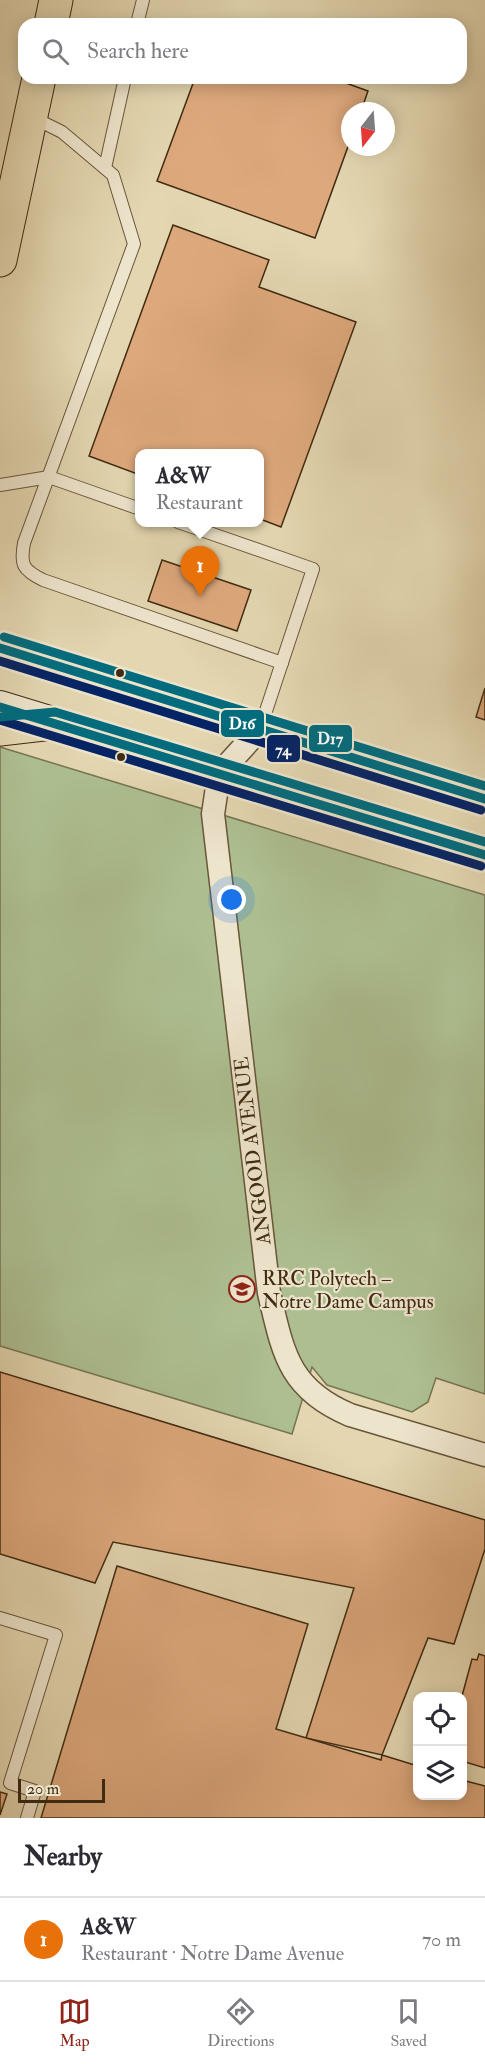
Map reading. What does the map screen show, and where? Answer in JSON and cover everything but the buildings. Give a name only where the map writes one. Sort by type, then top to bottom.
[{"type":"main road","points":[[52,18],[56,0]]},
{"type":"main road","points":[[0,260],[38,84]]},
{"type":"main road","points":[[0,729],[52,723]]},
{"type":"street","points":[[0,648],[485,799]]},
{"type":"street","points":[[0,707],[485,855]]},
{"type":"street","points":[[219,774],[259,730]]},
{"type":"street","name":"ANGOOD AVENUE","points":[[219,774],[213,814],[269,1293],[284,1350],[302,1383],[315,1396],[332,1407],[360,1418],[485,1455]]},
{"type":"lane","points":[[138,18],[143,0]]},
{"type":"lane","points":[[105,168],[124,84]]},
{"type":"lane","points":[[31,116],[62,132],[113,175],[134,244],[24,543],[21,560],[28,572],[43,580],[282,663]]},
{"type":"lane","points":[[0,485],[50,477],[135,507]]},
{"type":"lane","points":[[192,527],[313,569],[259,730]]},
{"type":"lane","points":[[0,1618],[56,1635],[10,1783],[35,1791],[27,1818]]},
{"type":"green space","points":[[0,747],[485,895],[485,1394],[436,1378],[428,1402],[412,1412],[327,1385],[312,1367],[292,1434],[0,1346]]},
{"type":"transit line","name":"D17","points":[[4,637],[485,786]]},
{"type":"transit line","name":"D16","points":[[0,648],[485,799]]},
{"type":"transit line","name":"74","points":[[0,661],[481,810]]},
{"type":"transit line","name":"D16","points":[[0,707],[485,855]]},
{"type":"transit line","name":"D17","points":[[0,717],[55,712],[485,842]]},
{"type":"transit line","name":"74","points":[[0,720],[481,866]]},
{"type":"place","name":"A&W","points":[[200,596]]},
{"type":"place","name":"RRC Polytech – Notre Dame Campus","points":[[242,1289]]}]
